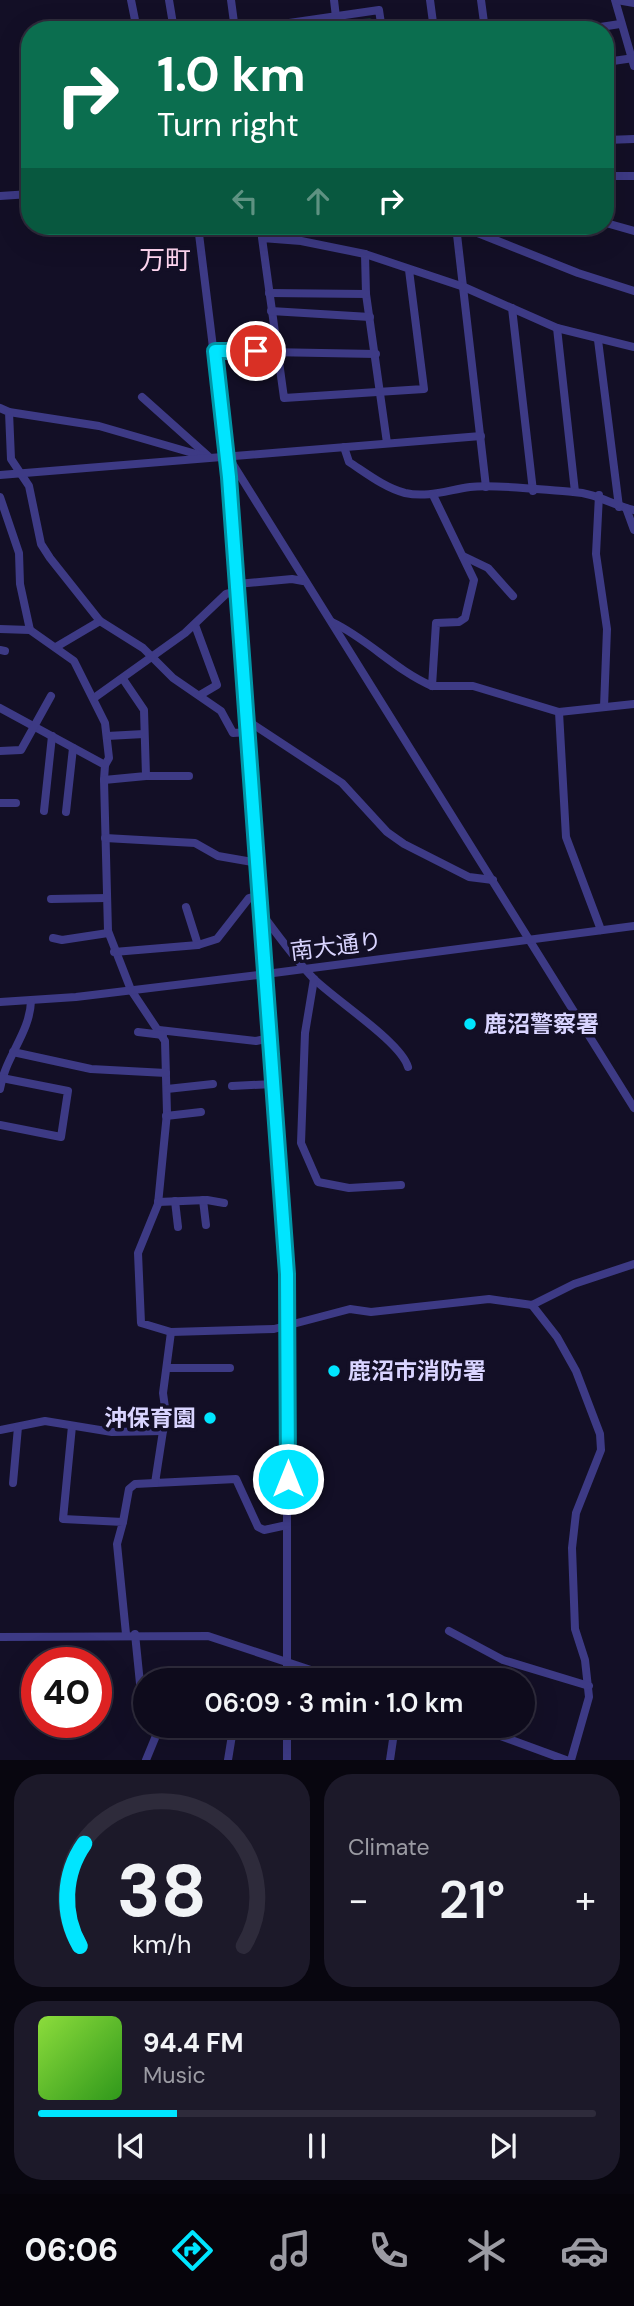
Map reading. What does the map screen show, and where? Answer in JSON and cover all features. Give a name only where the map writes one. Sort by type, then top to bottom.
[{"type":"street","points":[[131,0],[135,21]]},
{"type":"street","points":[[169,0],[172,21]]},
{"type":"street","points":[[231,0],[233,21]]},
{"type":"street","points":[[334,0],[336,17]]},
{"type":"street","points":[[378,0],[381,21]]},
{"type":"street","points":[[430,0],[433,21]]},
{"type":"street","points":[[481,0],[484,21]]},
{"type":"street","points":[[614,62],[633,61],[620,24],[616,0],[634,3]]},
{"type":"street","points":[[307,21],[379,10]]},
{"type":"street","points":[[614,25],[620,24]]},
{"type":"street","points":[[614,140],[634,139]]},
{"type":"street","points":[[614,176],[634,176]]},
{"type":"street","points":[[0,196],[21,195]]},
{"type":"street","points":[[614,225],[634,231]]},
{"type":"street","points":[[199,235],[227,456],[238,588],[288,1326],[288,1668]]},
{"type":"street","points":[[459,235],[486,486]]},
{"type":"street","points":[[480,235],[578,274],[634,290]]},
{"type":"street","points":[[409,270],[424,389],[284,398],[262,238],[302,241],[365,254],[464,287],[557,328],[634,347]]},
{"type":"street","points":[[365,254],[366,294],[382,392],[387,443]]},
{"type":"street","points":[[269,293],[366,294]]},
{"type":"street","points":[[512,307],[533,491]]},
{"type":"street","points":[[271,311],[370,317]]},
{"type":"street","points":[[557,328],[575,492]]},
{"type":"street","points":[[598,340],[626,508],[634,530]]},
{"type":"street","points":[[215,351],[376,354]]},
{"type":"street","points":[[142,397],[210,458]]},
{"type":"street","points":[[210,458],[99,426],[4,410],[11,459],[23,474],[35,503],[41,544],[100,621],[153,657],[173,678],[221,712],[233,733],[249,732]]},
{"type":"street","points":[[0,475],[481,436]]},
{"type":"street","points":[[344,447],[349,462],[387,486],[409,494],[433,495],[486,486],[599,495],[626,508]]},
{"type":"street","points":[[227,456],[634,1108]]},
{"type":"street","points":[[432,686],[436,622],[459,622],[465,618],[474,580],[433,495]]},
{"type":"street","points":[[599,495],[596,554],[607,629],[604,707]]},
{"type":"street","points":[[0,497],[19,553],[20,584],[30,631]]},
{"type":"street","points":[[463,556],[488,568],[513,597]]},
{"type":"street","points":[[94,698],[195,625],[226,594],[238,588],[292,579],[303,581]]},
{"type":"street","points":[[56,647],[100,621]]},
{"type":"street","points":[[332,622],[348,630],[412,677],[432,686],[473,686],[559,712],[634,704]]},
{"type":"street","points":[[195,625],[217,685],[200,695]]},
{"type":"street","points":[[0,629],[30,631],[74,661],[94,698],[107,736],[109,758],[105,765],[104,779],[108,933],[131,990],[142,1010],[161,1032],[167,1089],[158,1202],[138,1253],[141,1323],[171,1332],[274,1329],[350,1309],[371,1312],[489,1299],[532,1305],[574,1284],[634,1264]]},
{"type":"street","points":[[123,679],[144,710],[146,776]]},
{"type":"street","points":[[0,751],[21,750],[51,696]]},
{"type":"street","points":[[0,708],[105,765]]},
{"type":"street","points":[[559,712],[566,837],[601,930]]},
{"type":"street","points":[[248,721],[342,783],[387,832],[404,844],[469,877],[493,880]]},
{"type":"street","points":[[107,736],[144,734]]},
{"type":"street","points":[[44,811],[52,736]]},
{"type":"street","points":[[66,812],[73,748]]},
{"type":"street","points":[[104,779],[189,776]]},
{"type":"street","points":[[0,803],[16,803]]},
{"type":"street","points":[[105,838],[195,842],[218,856],[258,863]]},
{"type":"street","points":[[114,952],[198,945],[217,939],[249,898],[260,895]]},
{"type":"street","points":[[51,899],[107,898]]},
{"type":"street","points":[[186,907],[198,945]]},
{"type":"street","points":[[261,914],[314,979],[363,1022],[396,1045],[405,1056],[408,1067]]},
{"type":"street","name":"南大通り","points":[[0,1002],[32,1001],[266,974],[634,926]]},
{"type":"street","points":[[53,938],[62,940],[108,933]]},
{"type":"street","points":[[314,979],[305,1033],[301,1143],[318,1182],[349,1188],[401,1185]]},
{"type":"street","points":[[0,1089],[2,1078],[30,1016],[32,1001]]},
{"type":"street","points":[[138,1032],[256,1041],[270,1038]]},
{"type":"street","points":[[13,1052],[92,1069],[166,1073]]},
{"type":"street","points":[[0,1125],[61,1137],[68,1091],[2,1078]]},
{"type":"street","points":[[167,1089],[213,1084]]},
{"type":"street","points":[[232,1086],[273,1084]]},
{"type":"street","points":[[166,1116],[201,1112]]},
{"type":"street","points":[[158,1202],[203,1200],[224,1203]]},
{"type":"street","points":[[203,1200],[206,1225]]},
{"type":"street","points":[[175,1202],[178,1227]]},
{"type":"street","points":[[507,1738],[568,1760],[583,1725],[589,1686],[575,1629],[572,1548],[576,1513],[598,1460],[600,1434],[576,1371],[557,1337],[532,1305]]},
{"type":"street","points":[[155,1483],[163,1431],[167,1422],[163,1393],[169,1368],[171,1332]]},
{"type":"street","points":[[169,1368],[230,1368]]},
{"type":"street","points":[[0,1430],[45,1421],[112,1432],[163,1431]]},
{"type":"street","points":[[72,1426],[63,1519],[123,1522]]},
{"type":"street","points":[[13,1483],[18,1427]]},
{"type":"street","points":[[135,1668],[117,1544],[129,1489],[135,1484],[236,1479],[258,1527],[264,1530],[288,1525]]},
{"type":"street","points":[[449,1631],[503,1660],[589,1686]]},
{"type":"street","points":[[0,1637],[130,1634],[208,1636],[308,1668]]},
{"type":"street","points":[[146,1760],[155,1738]]},
{"type":"street","points":[[228,1760],[232,1738]]},
{"type":"street","points":[[287,1738],[287,1760]]},
{"type":"street","points":[[390,1760],[393,1738]]},
{"type":"green space","points":[[370,18],[374,21],[347,21]]},
{"type":"place","name":"鹿沼警察署","points":[[470,1024]]},
{"type":"place","name":"鹿沼市消防署","points":[[334,1371]]},
{"type":"place","name":"沖保育園","points":[[210,1418]]},
{"type":"district","name":"万町","points":[[165,260]]},
{"type":"route","points":[[256,351],[215,351],[229,477],[251,758],[287,1274],[288,1479]]}]
